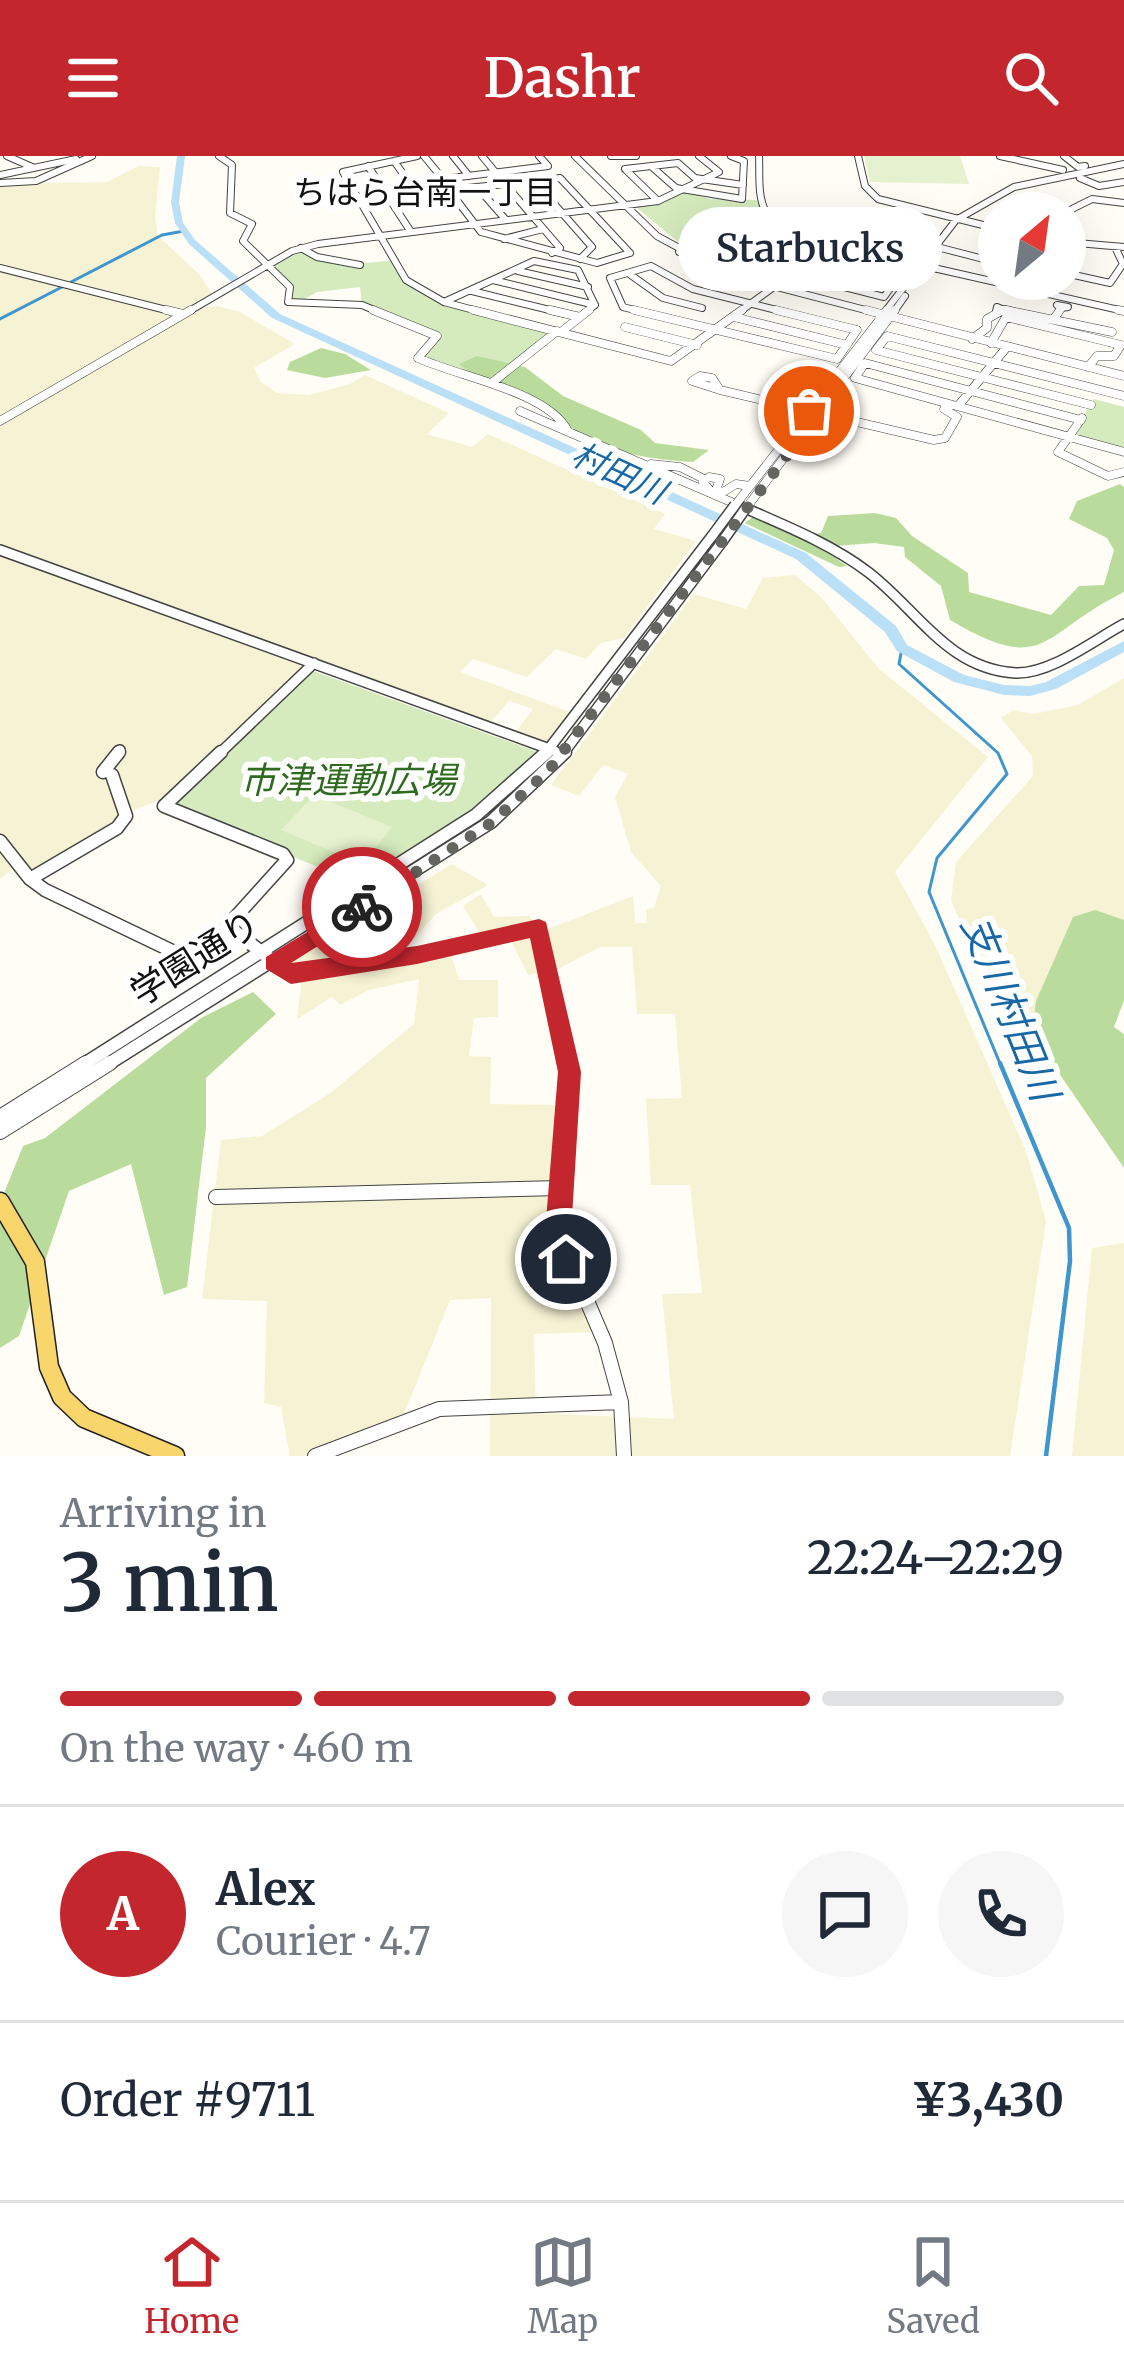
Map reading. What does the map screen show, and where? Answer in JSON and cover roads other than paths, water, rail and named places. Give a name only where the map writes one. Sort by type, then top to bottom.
[{"type":"main road","points":[[0,1202],[28,1240],[36,1265],[50,1371],[64,1401],[89,1422],[162,1446],[175,1456]]},
{"type":"street","points":[[8,156],[44,172],[44,178]]},
{"type":"street","points":[[0,177],[88,156]]},
{"type":"street","points":[[0,177],[44,178],[88,156]]},
{"type":"street","points":[[220,156],[232,165],[233,178],[226,193],[230,213],[252,224],[243,241],[290,287],[284,298],[289,302],[362,305],[408,320],[437,336],[418,358],[520,391],[534,406],[551,410],[569,432]]},
{"type":"street","points":[[539,156],[548,166],[469,176],[441,178],[421,156],[343,172],[410,284],[444,302],[671,361],[820,253]]},
{"type":"street","points":[[453,156],[469,176]]},
{"type":"street","points":[[482,156],[496,172]]},
{"type":"street","points":[[511,156],[522,170]]},
{"type":"street","points":[[574,156],[679,251],[772,289],[1124,376]]},
{"type":"street","points":[[611,156],[636,156]]},
{"type":"street","points":[[0,421],[268,262],[300,248],[658,201],[719,172],[699,156]]},
{"type":"street","points":[[651,166],[685,190],[742,199],[744,161],[731,156]]},
{"type":"street","points":[[759,156],[763,201],[774,221],[818,242],[1124,310]]},
{"type":"street","points":[[858,156],[865,186],[878,200],[978,225]]},
{"type":"street","points":[[1000,156],[1059,170],[1124,163]]},
{"type":"street","points":[[1030,163],[1062,160],[1060,156]]},
{"type":"street","points":[[1060,156],[1078,167]]},
{"type":"street","points":[[360,204],[416,192],[394,160]]},
{"type":"street","points":[[658,201],[625,170],[678,163],[701,182],[742,188]]},
{"type":"street","points":[[0,1132],[491,823],[563,754],[745,501],[960,221],[1021,189],[1124,163]]},
{"type":"street","points":[[1124,163],[1081,178],[1099,186],[1124,182]]},
{"type":"street","points":[[368,166],[411,232]]},
{"type":"street","points":[[560,178],[630,253],[599,263],[481,232],[449,190],[505,184],[560,178]]},
{"type":"street","points":[[533,180],[593,250],[580,259]]},
{"type":"street","points":[[505,184],[560,248],[552,253]]},
{"type":"street","points":[[477,187],[506,220]]},
{"type":"street","points":[[1086,202],[1124,198]]},
{"type":"street","points":[[745,501],[750,486],[842,382],[885,317],[960,221]]},
{"type":"street","points":[[504,239],[542,229]]},
{"type":"street","points":[[679,251],[760,229],[789,245],[902,272],[884,297],[750,263],[712,243]]},
{"type":"street","points":[[736,236],[769,254],[893,284]]},
{"type":"street","points":[[300,248],[317,257],[360,265],[344,241]]},
{"type":"street","points":[[1086,244],[1120,247],[1123,264],[1110,283],[1086,278]]},
{"type":"street","points":[[877,247],[902,253]]},
{"type":"street","points":[[941,248],[978,258]]},
{"type":"street","points":[[444,302],[536,261],[580,271],[595,305]]},
{"type":"street","points":[[651,266],[693,289],[857,330],[837,359],[623,308],[610,278],[628,273],[651,266]]},
{"type":"street","points":[[0,268],[183,314]]},
{"type":"street","points":[[515,270],[588,287]]},
{"type":"street","points":[[628,273],[663,298],[702,308]]},
{"type":"street","points":[[493,280],[595,305]]},
{"type":"street","points":[[470,290],[580,317]]},
{"type":"street","points":[[683,322],[717,295]]},
{"type":"street","points":[[994,300],[988,307],[1112,332]]},
{"type":"street","points":[[493,382],[595,305]]},
{"type":"street","points":[[1055,317],[1061,308]]},
{"type":"street","points":[[972,338],[987,328],[987,319],[998,309]]},
{"type":"street","points":[[606,344],[638,316]]},
{"type":"street","points":[[734,317],[847,345]]},
{"type":"street","points":[[992,343],[1006,317],[1121,345],[1114,356],[1097,356],[1088,367]]},
{"type":"street","points":[[625,327],[698,345]]},
{"type":"street","points":[[1090,405],[876,350],[887,336],[1124,396]]},
{"type":"street","points":[[958,406],[1007,347]]},
{"type":"street","points":[[1081,420],[866,364],[855,378],[1124,451]]},
{"type":"street","points":[[720,390],[934,440],[945,438],[957,417],[842,382]]},
{"type":"street","points":[[1101,390],[1058,452],[1108,476],[1124,472]]},
{"type":"street","points":[[520,411],[796,531],[868,572],[950,650],[974,664],[1018,673],[1039,669],[1124,624]]},
{"type":"street","points":[[641,463],[680,467],[704,479],[720,479],[716,490],[723,492],[736,484],[750,486]]},
{"type":"street","points":[[704,479],[706,492]]},
{"type":"street","name":"学園通り","points":[[0,1117],[476,815],[550,749],[717,539]]},
{"type":"street","points":[[0,550],[563,754]]},
{"type":"street","points":[[0,841],[30,879],[195,962],[287,860],[284,854],[164,806],[314,663]]},
{"type":"street","points":[[30,879],[117,829],[127,816],[108,773],[120,750]]},
{"type":"street","points":[[334,906],[346,918]]},
{"type":"street","points":[[229,927],[291,975],[417,955],[539,928],[569,1072],[558,1233],[605,1343],[621,1402],[624,1456]]},
{"type":"street","points":[[216,1197],[560,1188]]},
{"type":"street","points":[[315,1456],[439,1409],[621,1402]]},
{"type":"waterway","name":"村田川","points":[[181,156],[175,202],[179,223],[192,242],[276,316],[801,556],[891,629],[902,648],[959,679],[1030,691],[1051,686],[1124,646]]},
{"type":"waterway","points":[[71,282],[162,235],[184,231]]},
{"type":"waterway","points":[[0,319],[62,287]]},
{"type":"waterway","name":"支川村田川","points":[[902,648],[899,664],[998,753],[1007,774],[937,858],[929,892],[1001,1066]]},
{"type":"waterway","name":"支川村田川","points":[[1000,1063],[1069,1228],[1070,1261],[1046,1456]]},
{"type":"place","name":"Starbucks","points":[[809,411]]},
{"type":"district","name":"ちはら台南一丁目","points":[[425,192]]},
{"type":"park label","name":"市津運動広場","points":[[348,780]]}]
